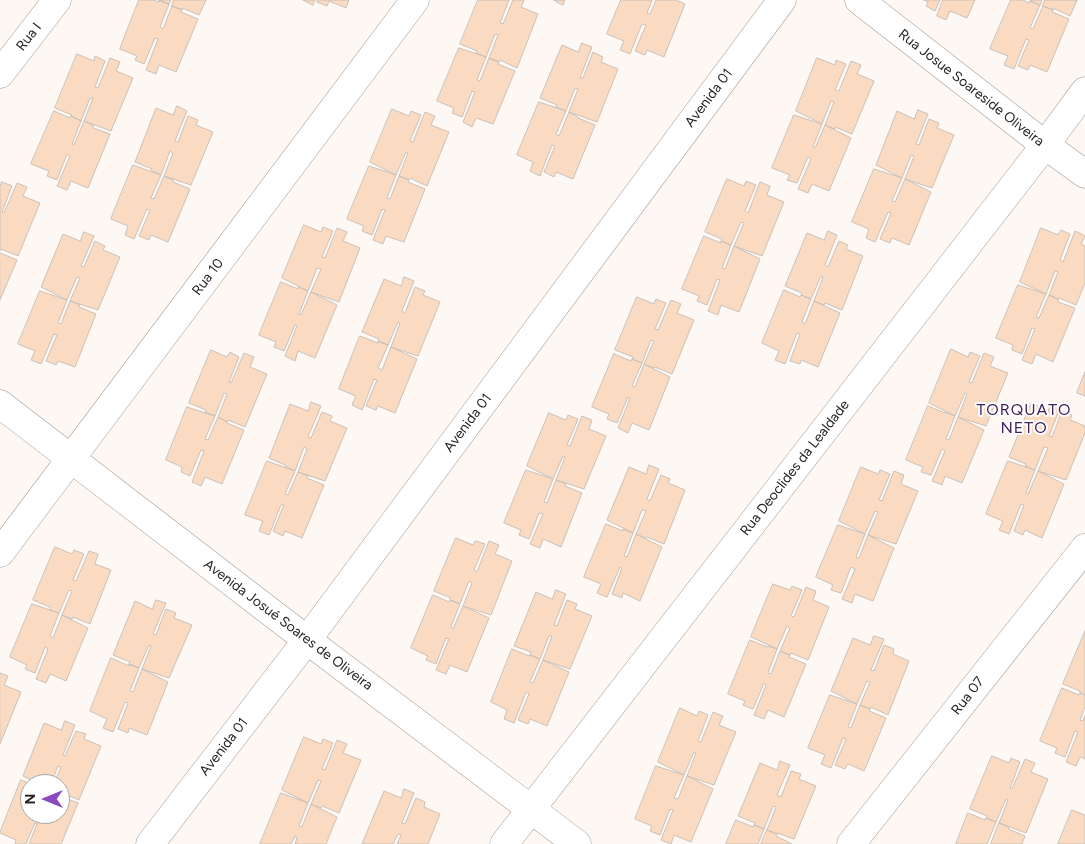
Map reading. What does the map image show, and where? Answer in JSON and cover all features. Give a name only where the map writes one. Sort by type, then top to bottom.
[{"type":"street","name":"Rua I","points":[[0,74],[57,0]]},
{"type":"street","name":"Rua 10","points":[[0,553],[415,0]]},
{"type":"street","name":"Avenida 01","points":[[150,844],[307,640],[782,0]]},
{"type":"street","name":"Rua Josue Soareside Oliveira","points":[[859,0],[1085,174]]},
{"type":"street","name":"Rua Deoclides da Lealdade","points":[[504,844],[1085,91]]},
{"type":"street","name":"Avenida Josué Soares de Oliveira","points":[[0,404],[307,640],[577,844]]},
{"type":"street","name":"Rua 07","points":[[851,844],[1085,548]]},
{"type":"building","points":[[139,0],[159,2],[159,0],[169,4],[160,27],[163,29],[172,6],[198,19],[176,72],[159,65],[156,74],[146,70],[158,39],[155,38],[144,64],[135,60],[137,56],[120,49]]},
{"type":"building","points":[[159,0],[171,0],[169,4]]},
{"type":"building","points":[[174,0],[206,0],[199,15],[172,6]]},
{"type":"building","points":[[303,0],[315,0],[313,5]]},
{"type":"building","points":[[318,0],[349,0],[346,8],[329,1],[327,6],[317,2]]},
{"type":"building","points":[[478,0],[509,0],[500,23],[503,24],[513,0],[524,0],[521,7],[538,14],[517,68],[500,60],[499,62],[489,58],[498,35],[495,34],[486,57],[460,44]]},
{"type":"building","points":[[554,0],[565,0],[563,5]]},
{"type":"building","points":[[621,0],[652,0],[647,13],[650,14],[656,0],[676,0],[685,4],[664,57],[647,50],[645,55],[635,51],[646,25],[642,24],[630,54],[620,50],[624,41],[607,34]]},
{"type":"building","points":[[924,0],[940,0],[935,11],[926,6],[928,2]]},
{"type":"building","points":[[943,0],[975,0],[967,18],[950,11],[946,20],[937,16]]},
{"type":"building","points":[[1011,0],[1023,0],[1029,3],[1030,1],[1040,5],[1030,28],[1033,29],[1043,6],[1069,19],[1047,72],[1030,65],[1028,70],[1018,66],[1029,40],[1026,39],[1014,69],[1004,65],[1008,56],[990,49]]},
{"type":"building","points":[[1030,0],[1042,0],[1040,5]]},
{"type":"building","points":[[1045,0],[1077,0],[1070,16],[1053,8],[1053,10],[1043,6]]},
{"type":"building","points":[[582,43],[592,47],[580,78],[583,78],[593,52],[603,57],[601,62],[618,69],[597,122],[569,112],[578,89],[575,88],[566,111],[540,98],[562,45],[578,52]]},
{"type":"building","points":[[459,48],[486,57],[477,80],[480,81],[489,58],[515,71],[493,124],[476,118],[472,127],[463,122],[475,92],[472,91],[462,117],[452,113],[454,108],[437,101]]},
{"type":"building","points":[[77,54],[94,61],[95,56],[105,61],[95,87],[98,88],[110,58],[120,62],[116,71],[133,78],[111,131],[84,121],[93,98],[90,98],[81,121],[55,108]]},
{"type":"building","points":[[817,58],[835,65],[836,60],[846,64],[835,90],[839,91],[851,61],[861,65],[857,74],[874,81],[852,134],[825,125],[834,102],[831,101],[822,124],[796,111]]},
{"type":"building","points":[[539,102],[566,111],[556,134],[559,136],[569,112],[595,125],[573,179],[556,172],[554,177],[544,172],[555,146],[552,145],[540,176],[530,171],[533,162],[517,155]]},
{"type":"building","points":[[177,106],[187,111],[175,141],[178,142],[188,116],[198,120],[196,125],[213,132],[191,185],[164,176],[173,153],[170,151],[161,175],[135,162],[156,108],[173,115]]},
{"type":"building","points":[[392,109],[409,116],[411,111],[421,115],[410,141],[413,142],[425,112],[435,116],[431,125],[449,132],[427,186],[410,178],[409,180],[399,176],[408,153],[406,152],[396,175],[370,162]]},
{"type":"building","points":[[918,110],[928,114],[916,144],[919,145],[929,119],[939,123],[937,128],[954,135],[932,188],[905,179],[914,156],[911,155],[902,178],[876,165],[897,111],[914,119]]},
{"type":"building","points":[[54,111],[81,121],[72,144],[74,145],[84,121],[94,126],[93,128],[110,134],[88,188],[71,181],[67,190],[57,186],[70,156],[67,154],[57,180],[47,176],[49,171],[31,164]]},
{"type":"building","points":[[794,115],[822,124],[813,147],[815,148],[825,125],[851,138],[829,191],[812,184],[808,193],[798,189],[811,159],[808,157],[797,183],[787,180],[790,175],[772,168]]},
{"type":"building","points":[[133,165],[161,175],[151,198],[154,199],[164,176],[190,189],[168,242],[151,235],[149,240],[139,236],[150,210],[147,209],[134,239],[125,235],[128,226],[111,219]]},
{"type":"building","points":[[369,166],[396,175],[387,198],[390,199],[399,176],[425,189],[404,242],[386,236],[383,244],[373,240],[385,210],[382,209],[372,235],[362,231],[364,226],[347,219]]},
{"type":"building","points":[[874,169],[902,178],[892,201],[895,202],[905,179],[931,192],[909,245],[892,238],[890,243],[880,239],[891,213],[888,212],[875,242],[866,238],[869,229],[852,222]]},
{"type":"building","points":[[727,179],[744,186],[746,181],[756,185],[745,211],[748,213],[760,182],[770,186],[767,195],[784,202],[762,256],[734,246],[744,223],[741,222],[731,245],[705,232]]},
{"type":"building","points":[[2,182],[12,186],[2,212],[4,213],[17,183],[27,187],[23,196],[40,203],[18,256],[1,249],[0,251],[0,186]]},
{"type":"building","points":[[304,225],[321,232],[323,227],[333,231],[322,257],[325,258],[337,228],[347,232],[343,241],[360,248],[339,302],[311,292],[321,269],[317,268],[308,291],[282,278]]},
{"type":"building","points":[[1041,228],[1058,235],[1061,230],[1070,234],[1060,260],[1063,262],[1075,231],[1085,236],[1081,244],[1085,246],[1085,283],[1076,305],[1049,295],[1058,272],[1055,271],[1046,294],[1020,282]]},
{"type":"building","points":[[828,231],[837,235],[825,265],[828,267],[839,241],[848,245],[846,249],[863,256],[842,310],[814,301],[823,277],[821,276],[811,299],[785,286],[807,233],[824,240]]},
{"type":"building","points":[[84,232],[94,236],[81,266],[84,267],[95,241],[105,246],[103,250],[120,257],[98,310],[70,301],[80,278],[77,277],[67,300],[41,287],[63,234],[80,241]]},
{"type":"building","points":[[704,236],[731,245],[722,268],[725,269],[734,246],[760,259],[739,312],[721,305],[718,315],[708,311],[720,280],[717,279],[707,305],[697,301],[699,296],[682,289]]},
{"type":"building","points":[[0,253],[17,260],[0,300]]},
{"type":"building","points":[[404,277],[414,281],[402,311],[405,313],[415,287],[425,291],[423,295],[440,302],[418,356],[391,347],[400,323],[398,322],[388,345],[362,332],[384,279],[401,286]]},
{"type":"building","points":[[281,282],[308,291],[299,314],[301,315],[311,292],[337,305],[315,358],[298,351],[295,361],[285,356],[297,326],[295,325],[284,351],[274,347],[276,342],[259,335]]},
{"type":"building","points":[[1018,285],[1046,294],[1036,317],[1039,318],[1049,295],[1058,299],[1058,302],[1075,308],[1053,362],[1036,354],[1032,364],[1022,360],[1035,329],[1032,328],[1022,354],[1012,350],[1013,345],[996,338]]},
{"type":"building","points":[[784,290],[800,297],[801,295],[811,299],[802,322],[805,324],[814,301],[840,313],[818,367],[801,360],[800,364],[790,361],[800,334],[797,333],[785,364],[775,360],[779,351],[762,343]]},
{"type":"building","points":[[40,291],[67,300],[58,323],[61,324],[70,301],[96,314],[75,367],[58,361],[56,365],[46,361],[57,335],[54,334],[41,364],[31,360],[35,351],[18,344]]},
{"type":"building","points":[[637,297],[654,304],[656,299],[666,303],[655,329],[658,330],[671,300],[681,304],[677,313],[694,320],[672,374],[644,364],[654,341],[651,340],[642,363],[632,359],[633,357],[615,350]]},
{"type":"building","points":[[360,336],[388,345],[378,368],[382,370],[391,347],[417,359],[395,413],[378,406],[376,410],[366,406],[377,380],[374,379],[362,410],[352,405],[356,396],[339,389]]},
{"type":"building","points":[[951,349],[968,357],[970,352],[980,356],[969,382],[972,383],[984,353],[994,357],[990,366],[1008,373],[986,426],[958,417],[967,394],[965,393],[955,416],[929,403]]},
{"type":"building","points":[[211,350],[227,357],[230,352],[239,357],[229,382],[231,383],[244,353],[254,357],[250,367],[267,374],[245,427],[228,420],[227,422],[218,417],[227,394],[224,393],[215,416],[189,403]]},
{"type":"building","points":[[614,354],[642,363],[632,386],[635,387],[644,364],[670,377],[649,430],[632,423],[628,433],[618,428],[630,398],[628,397],[617,423],[607,419],[609,414],[592,407]]},
{"type":"building","points":[[1085,372],[1085,396],[1077,393]]},
{"type":"building","points":[[311,402],[321,406],[308,437],[311,438],[322,412],[332,416],[330,421],[347,428],[325,481],[298,472],[307,449],[304,447],[295,471],[269,458],[290,404],[308,411]]},
{"type":"building","points":[[1051,402],[1061,406],[1049,436],[1052,437],[1062,411],[1072,415],[1070,420],[1085,426],[1085,433],[1066,480],[1038,471],[1048,448],[1044,447],[1035,470],[1009,457],[1031,403],[1048,411]]},
{"type":"building","points":[[928,406],[955,416],[946,439],[949,440],[958,417],[984,430],[962,483],[945,476],[942,485],[932,481],[945,451],[942,449],[931,475],[921,472],[923,467],[906,460]]},
{"type":"building","points":[[187,407],[215,416],[205,439],[208,440],[218,417],[244,430],[222,484],[205,477],[201,486],[192,482],[204,451],[201,450],[190,476],[181,472],[182,467],[166,460]]},
{"type":"building","points":[[549,413],[566,420],[568,415],[578,419],[567,445],[570,446],[582,416],[592,420],[589,429],[606,436],[584,489],[556,480],[565,457],[563,456],[553,479],[527,466]]},
{"type":"building","points":[[267,461],[295,471],[285,494],[288,495],[298,472],[324,485],[302,538],[285,531],[283,536],[273,531],[284,505],[281,505],[269,535],[259,531],[263,521],[245,515]]},
{"type":"building","points":[[1008,461],[1035,470],[1026,493],[1028,494],[1038,471],[1064,484],[1042,538],[1025,530],[1023,535],[1014,531],[1024,505],[1021,504],[1009,534],[999,530],[1003,521],[986,514]]},
{"type":"building","points":[[649,465],[659,469],[647,499],[650,501],[661,475],[670,479],[668,483],[685,490],[664,544],[636,534],[646,511],[642,510],[633,533],[607,520],[629,467],[646,474]]},
{"type":"building","points":[[861,467],[878,474],[880,470],[890,474],[879,500],[882,501],[894,471],[904,475],[901,484],[918,491],[896,544],[868,535],[878,512],[875,511],[865,534],[839,521]]},
{"type":"building","points":[[526,470],[553,479],[544,502],[547,503],[556,480],[582,493],[561,547],[543,539],[540,548],[530,544],[543,514],[539,513],[529,539],[519,535],[521,530],[504,523]]},
{"type":"building","points":[[606,524],[633,533],[624,556],[627,557],[636,534],[662,547],[640,601],[623,593],[622,598],[612,594],[622,568],[620,567],[607,597],[597,593],[601,584],[584,577]]},
{"type":"building","points":[[838,525],[865,534],[856,557],[859,558],[868,535],[894,548],[873,601],[855,594],[852,603],[842,599],[855,569],[851,567],[841,593],[831,590],[833,585],[816,577]]},
{"type":"building","points":[[456,538],[473,545],[475,541],[485,544],[474,570],[477,572],[489,541],[499,545],[495,554],[512,561],[491,615],[463,606],[472,583],[469,581],[460,604],[434,591]]},
{"type":"building","points":[[55,547],[72,554],[74,550],[84,554],[73,580],[76,581],[89,551],[98,554],[95,564],[111,570],[90,624],[62,615],[72,591],[69,590],[59,613],[33,600]]},
{"type":"building","points":[[773,584],[790,590],[792,586],[802,590],[791,616],[794,617],[806,587],[816,591],[813,600],[829,607],[808,660],[780,651],[790,628],[787,626],[777,649],[751,637]]},
{"type":"building","points":[[556,590],[566,594],[554,625],[557,626],[567,600],[577,604],[575,609],[592,616],[570,669],[543,660],[552,636],[549,636],[540,659],[530,655],[531,652],[514,646],[536,592],[552,599]]},
{"type":"building","points":[[433,595],[449,602],[450,600],[460,604],[451,627],[453,629],[463,606],[489,618],[467,672],[450,665],[446,674],[436,670],[449,639],[446,638],[436,664],[426,660],[428,656],[411,648]]},
{"type":"building","points":[[156,600],[166,603],[153,634],[156,635],[166,609],[176,613],[174,618],[192,625],[169,678],[142,669],[151,646],[149,645],[139,668],[113,655],[135,601],[152,609]]},
{"type":"building","points":[[32,604],[59,613],[50,636],[53,638],[62,615],[88,628],[66,681],[50,674],[46,683],[36,679],[48,649],[45,647],[35,673],[25,669],[27,665],[10,657]]},
{"type":"building","points":[[1085,631],[1085,695],[1063,684]]},
{"type":"building","points":[[874,636],[884,639],[871,670],[874,671],[884,645],[894,649],[893,654],[909,661],[888,715],[871,707],[870,709],[860,705],[870,682],[867,681],[857,704],[831,691],[853,638],[870,645]]},
{"type":"building","points":[[750,640],[777,649],[768,673],[771,674],[780,651],[806,664],[784,717],[768,710],[764,719],[754,715],[766,685],[764,683],[753,709],[743,705],[745,701],[728,694]]},
{"type":"building","points":[[512,649],[540,659],[530,682],[533,683],[543,660],[569,672],[547,726],[530,719],[528,724],[518,720],[529,694],[526,692],[514,723],[504,719],[507,710],[491,702]]},
{"type":"building","points":[[111,658],[139,668],[130,691],[133,692],[142,669],[168,682],[147,735],[129,728],[128,733],[118,729],[128,703],[125,702],[113,732],[103,728],[107,719],[90,711]]},
{"type":"building","points":[[0,673],[8,676],[4,685],[21,692],[0,744]]},
{"type":"building","points":[[1062,688],[1079,695],[1080,693],[1085,695],[1085,707],[1080,720],[1083,721],[1085,715],[1085,759],[1080,757],[1076,766],[1066,762],[1078,732],[1075,731],[1065,757],[1055,753],[1057,748],[1040,741]]},
{"type":"building","points":[[830,695],[857,704],[848,727],[851,728],[860,705],[886,718],[864,771],[848,764],[845,769],[835,765],[846,739],[843,738],[831,768],[821,764],[825,755],[808,748]]},
{"type":"building","points":[[680,708],[697,716],[699,711],[708,715],[698,741],[701,742],[713,712],[723,716],[719,725],[736,732],[714,785],[687,776],[696,753],[694,752],[684,775],[658,762]]},
{"type":"building","points":[[65,721],[75,725],[63,755],[65,756],[76,731],[86,734],[84,739],[101,746],[79,800],[70,796],[70,774],[58,774],[61,767],[58,766],[55,774],[24,774],[44,723],[61,730]]},
{"type":"building","points":[[304,737],[321,744],[323,739],[333,743],[322,769],[325,770],[337,740],[347,744],[343,753],[361,760],[339,813],[311,804],[321,781],[318,780],[308,803],[282,790]]},
{"type":"building","points":[[992,756],[1009,763],[1011,758],[1020,762],[1010,788],[1012,789],[1025,759],[1035,763],[1031,772],[1048,779],[1026,833],[999,823],[1008,800],[1006,799],[996,822],[970,809]]},
{"type":"building","points":[[780,761],[790,765],[777,795],[781,797],[791,771],[801,774],[799,779],[816,786],[794,839],[767,830],[776,807],[773,806],[764,829],[738,816],[760,763],[777,770]]},
{"type":"building","points":[[656,766],[684,775],[674,798],[678,799],[687,776],[713,789],[691,842],[674,835],[671,844],[661,840],[673,810],[670,809],[660,835],[650,831],[652,826],[635,819]]},
{"type":"building","points":[[20,783],[20,824],[35,824],[26,844],[15,844],[16,840],[0,833]]},
{"type":"building","points":[[404,789],[414,793],[402,823],[405,824],[416,798],[425,802],[424,807],[440,814],[428,844],[397,844],[401,835],[398,834],[393,844],[362,844],[384,791],[401,798]]},
{"type":"building","points":[[281,793],[308,803],[299,826],[302,827],[311,804],[337,817],[326,844],[295,844],[297,838],[295,836],[291,844],[260,844]]},
{"type":"building","points":[[70,800],[78,803],[70,822]]},
{"type":"building","points":[[1072,810],[1085,815],[1085,844],[1058,844]]},
{"type":"building","points":[[968,813],[996,822],[987,844],[956,844]]},
{"type":"building","points":[[736,820],[764,829],[758,844],[726,844]]},
{"type":"building","points":[[999,823],[1025,836],[1022,844],[991,844]]},
{"type":"building","points":[[37,824],[69,824],[61,844],[29,844]]},
{"type":"building","points":[[767,830],[777,834],[776,836],[792,844],[761,844]]},
{"type":"district","name":"TORQUATO NETO","points":[[1024,419]]}]
